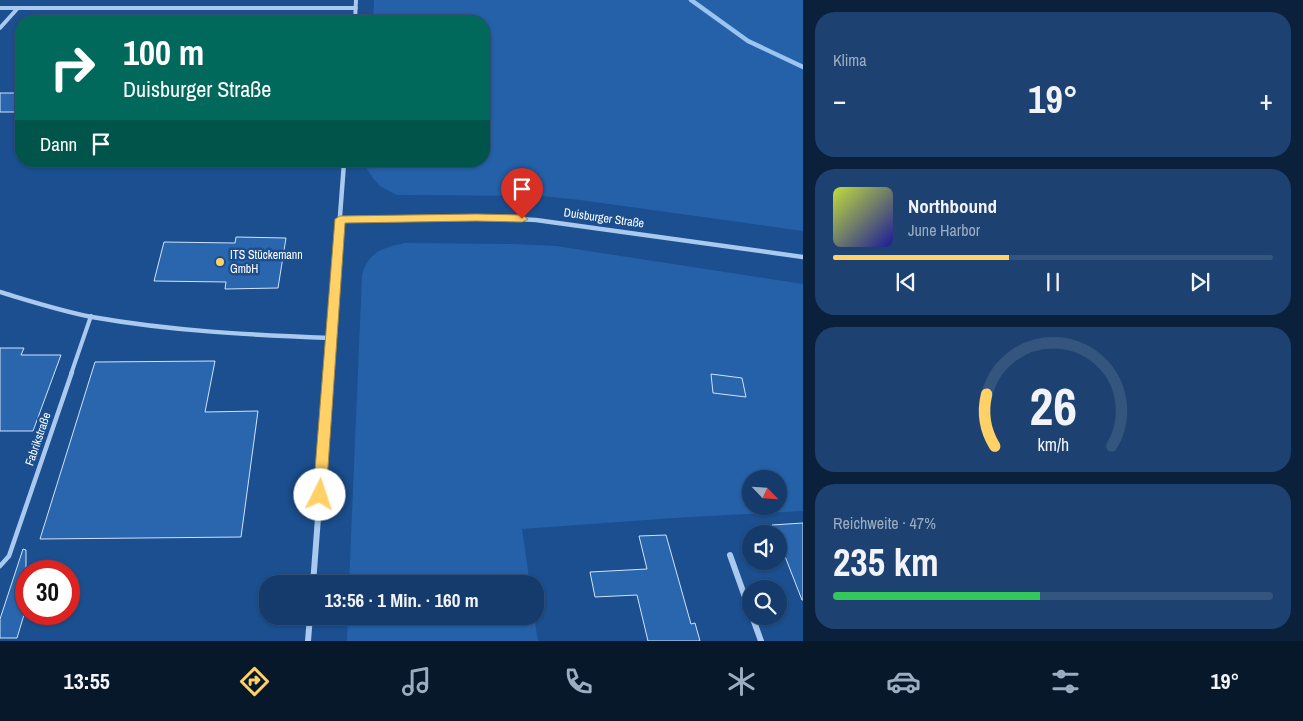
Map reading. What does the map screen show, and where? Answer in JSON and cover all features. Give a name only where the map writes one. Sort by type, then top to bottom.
[{"type":"street","points":[[355,15],[356,0]]},
{"type":"street","points":[[0,8],[356,8]]},
{"type":"street","points":[[0,28],[17,8]]},
{"type":"street","points":[[314,575],[344,167]]},
{"type":"street","name":"Duisburger Straße","points":[[340,219],[476,217],[536,220],[803,257]]},
{"type":"street","points":[[0,292],[91,316],[250,336],[331,338]]},
{"type":"street","points":[[730,555],[742,588]]},
{"type":"street","points":[[308,641],[309,625]]},
{"type":"street","points":[[755,625],[761,641]]},
{"type":"lane","name":"Fabrikstraße","points":[[0,566],[9,556],[91,316]]},
{"type":"shaded area","points":[[374,0],[803,0],[803,231],[542,196],[397,195],[380,186],[367,167],[490,167],[490,15],[373,15]]},
{"type":"shaded area","points":[[405,243],[556,246],[803,284],[803,511],[788,512],[788,470],[742,470],[742,514],[522,529],[529,575],[349,575],[362,275],[368,261],[383,249]]},
{"type":"shaded area","points":[[348,625],[535,625],[538,641],[347,641]]},
{"type":"building","points":[[0,93],[15,93],[15,112],[0,112]]},
{"type":"building","name":"ITS Stückemann GmbH","points":[[236,237],[286,238],[278,288],[225,289],[226,282],[154,281],[164,242],[235,243]]},
{"type":"building","points":[[0,348],[24,348],[21,355],[61,355],[33,431],[0,431]]},
{"type":"building","points":[[215,361],[205,412],[258,411],[241,537],[40,539],[95,362]]},
{"type":"building","points":[[711,374],[742,378],[746,397],[713,393]]},
{"type":"building","points":[[803,523],[803,600],[787,562],[787,525],[772,525]]},
{"type":"building","points":[[666,535],[691,624],[695,623],[700,641],[648,641],[637,595],[595,597],[590,572],[647,569],[639,536]]},
{"type":"building","points":[[23,549],[26,550],[26,560],[19,560]]},
{"type":"building","points":[[15,573],[15,625],[21,625],[17,638],[0,638],[0,619]]},
{"type":"waterway","points":[[691,0],[748,41],[803,67]]},
{"type":"place","name":"ITS Stückemann GmbH","points":[[220,262]]},
{"type":"route","points":[[320,495],[340,219],[476,217],[522,219]]}]
